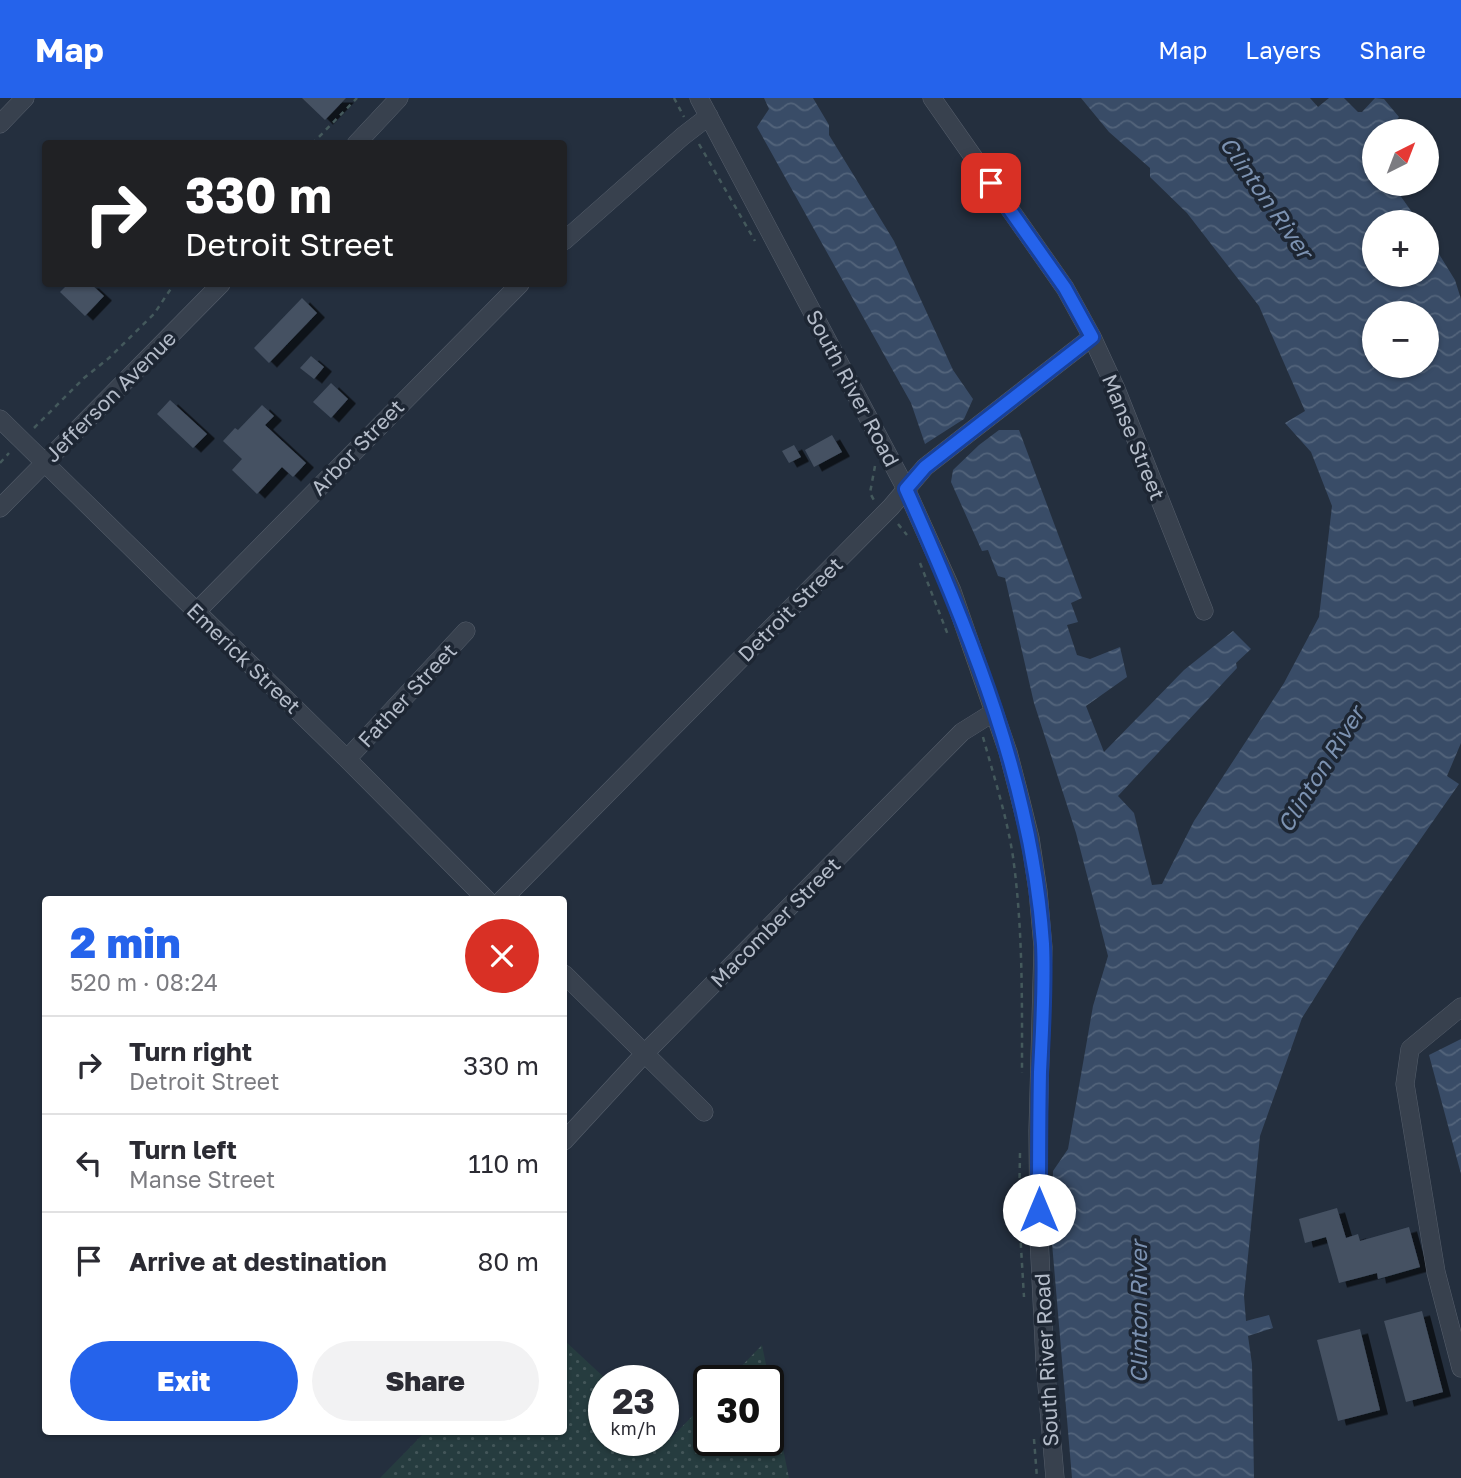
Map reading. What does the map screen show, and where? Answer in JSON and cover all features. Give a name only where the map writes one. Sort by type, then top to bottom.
[{"type":"street","points":[[0,124],[25,98]]},
{"type":"street","points":[[360,140],[399,98]]},
{"type":"street","name":"South River Road","points":[[699,98],[795,296],[906,489],[952,591],[1008,752],[1030,838],[1043,947],[1038,1131],[1039,1236],[1045,1362],[1055,1478]]},
{"type":"street","name":"Manse Street","points":[[932,98],[1065,288],[1092,337],[1204,611]]},
{"type":"street","points":[[567,238],[709,116]]},
{"type":"street","name":"Jefferson Avenue","points":[[0,508],[218,287]]},
{"type":"street","name":"Arbor Street","points":[[196,612],[517,287]]},
{"type":"street","name":"Detroit Street","points":[[506,896],[886,513],[925,467],[1092,337]]},
{"type":"street","name":"Emerick Street","points":[[0,419],[347,758],[483,896]]},
{"type":"street","name":"Father Street","points":[[347,758],[467,631]]},
{"type":"street","name":"Macomber Street","points":[[567,1138],[645,1053],[962,732],[995,712]]},
{"type":"street","points":[[567,977],[704,1112]]},
{"type":"street","points":[[1461,1007],[1410,1049],[1405,1084],[1436,1272],[1461,1368]]},
{"type":"path","points":[[316,140],[357,98]]},
{"type":"path","points":[[674,98],[756,243]]},
{"type":"path","points":[[28,434],[154,314],[172,287]]},
{"type":"path","points":[[0,463],[16,446]]},
{"type":"path","points":[[872,457],[875,467],[870,493],[874,501],[903,528],[910,539]]},
{"type":"path","points":[[920,564],[950,638]]},
{"type":"path","points":[[979,722],[1013,857],[1022,957],[1022,1082]]},
{"type":"path","points":[[1020,1148],[1019,1214],[1024,1304]]},
{"type":"path","points":[[1034,1438],[1037,1478]]},
{"type":"green space","points":[[567,1343],[591,1365],[588,1365],[588,1456],[679,1456],[679,1430],[693,1415],[693,1456],[784,1456],[784,1453],[789,1478],[380,1478],[422,1435],[567,1435]]},
{"type":"green space","points":[[762,1345],[766,1365],[743,1365]]},
{"type":"water","points":[[764,98],[813,98],[829,125],[829,135],[894,241],[953,370],[973,399],[964,419],[925,444],[911,403],[757,127],[769,109]]},
{"type":"water","name":"Clinton River","points":[[1081,98],[1310,98],[1318,107],[1329,98],[1344,98],[1358,112],[1362,112],[1375,98],[1384,99],[1399,117],[1362,119],[1362,196],[1401,196],[1410,210],[1362,210],[1362,287],[1439,287],[1439,254],[1455,280],[1461,299],[1461,743],[1447,776],[1459,784],[1360,926],[1302,1018],[1260,1136],[1244,1296],[1246,1321],[1269,1315],[1273,1328],[1248,1336],[1252,1364],[1254,1478],[1072,1478],[1052,1243],[1053,1171],[1068,1149],[1093,1006],[1108,956],[1076,833],[1034,703],[1005,578],[998,576],[988,550],[982,551],[951,482],[953,470],[979,445],[999,430],[1019,430],[1082,598],[1071,603],[1078,622],[1067,625],[1077,655],[1090,659],[1120,647],[1127,677],[1086,706],[1104,752],[1184,670],[1233,631],[1251,649],[1236,663],[1237,668],[1118,796],[1134,813],[1152,885],[1162,884],[1194,821],[1284,683],[1319,617],[1332,506],[1311,452],[1285,423],[1305,411],[1259,306],[1187,213],[1150,177],[1150,168],[1109,132]]},
{"type":"water","points":[[1461,1039],[1461,1174],[1429,1055]]},
{"type":"building","points":[[302,98],[346,98],[325,120]]},
{"type":"building","points":[[65,287],[94,287],[104,296],[85,316],[60,292]]},
{"type":"building","points":[[302,298],[317,313],[269,363],[254,348]]},
{"type":"building","points":[[311,356],[324,367],[314,379],[300,368]]},
{"type":"building","points":[[331,383],[348,399],[331,418],[313,402]]},
{"type":"building","points":[[170,400],[207,434],[193,448],[157,414]]},
{"type":"building","points":[[262,405],[274,416],[265,425],[306,463],[293,477],[282,467],[257,494],[232,470],[242,459],[223,441]]},
{"type":"building","points":[[832,435],[842,452],[814,467],[805,450]]},
{"type":"building","points":[[794,445],[801,457],[789,463],[782,451]]},
{"type":"building","points":[[1337,1208],[1346,1238],[1358,1234],[1360,1241],[1409,1227],[1420,1267],[1378,1279],[1377,1273],[1339,1283],[1326,1237],[1305,1243],[1299,1219]]},
{"type":"building","points":[[1422,1311],[1443,1392],[1406,1402],[1384,1321]]},
{"type":"building","points":[[1360,1329],[1380,1410],[1338,1421],[1317,1340]]},
{"type":"route","points":[[991,183],[1065,288],[1092,337],[925,467],[906,489],[961,615],[1008,752],[1030,838],[1043,947],[1038,1131],[1039,1210]]}]
